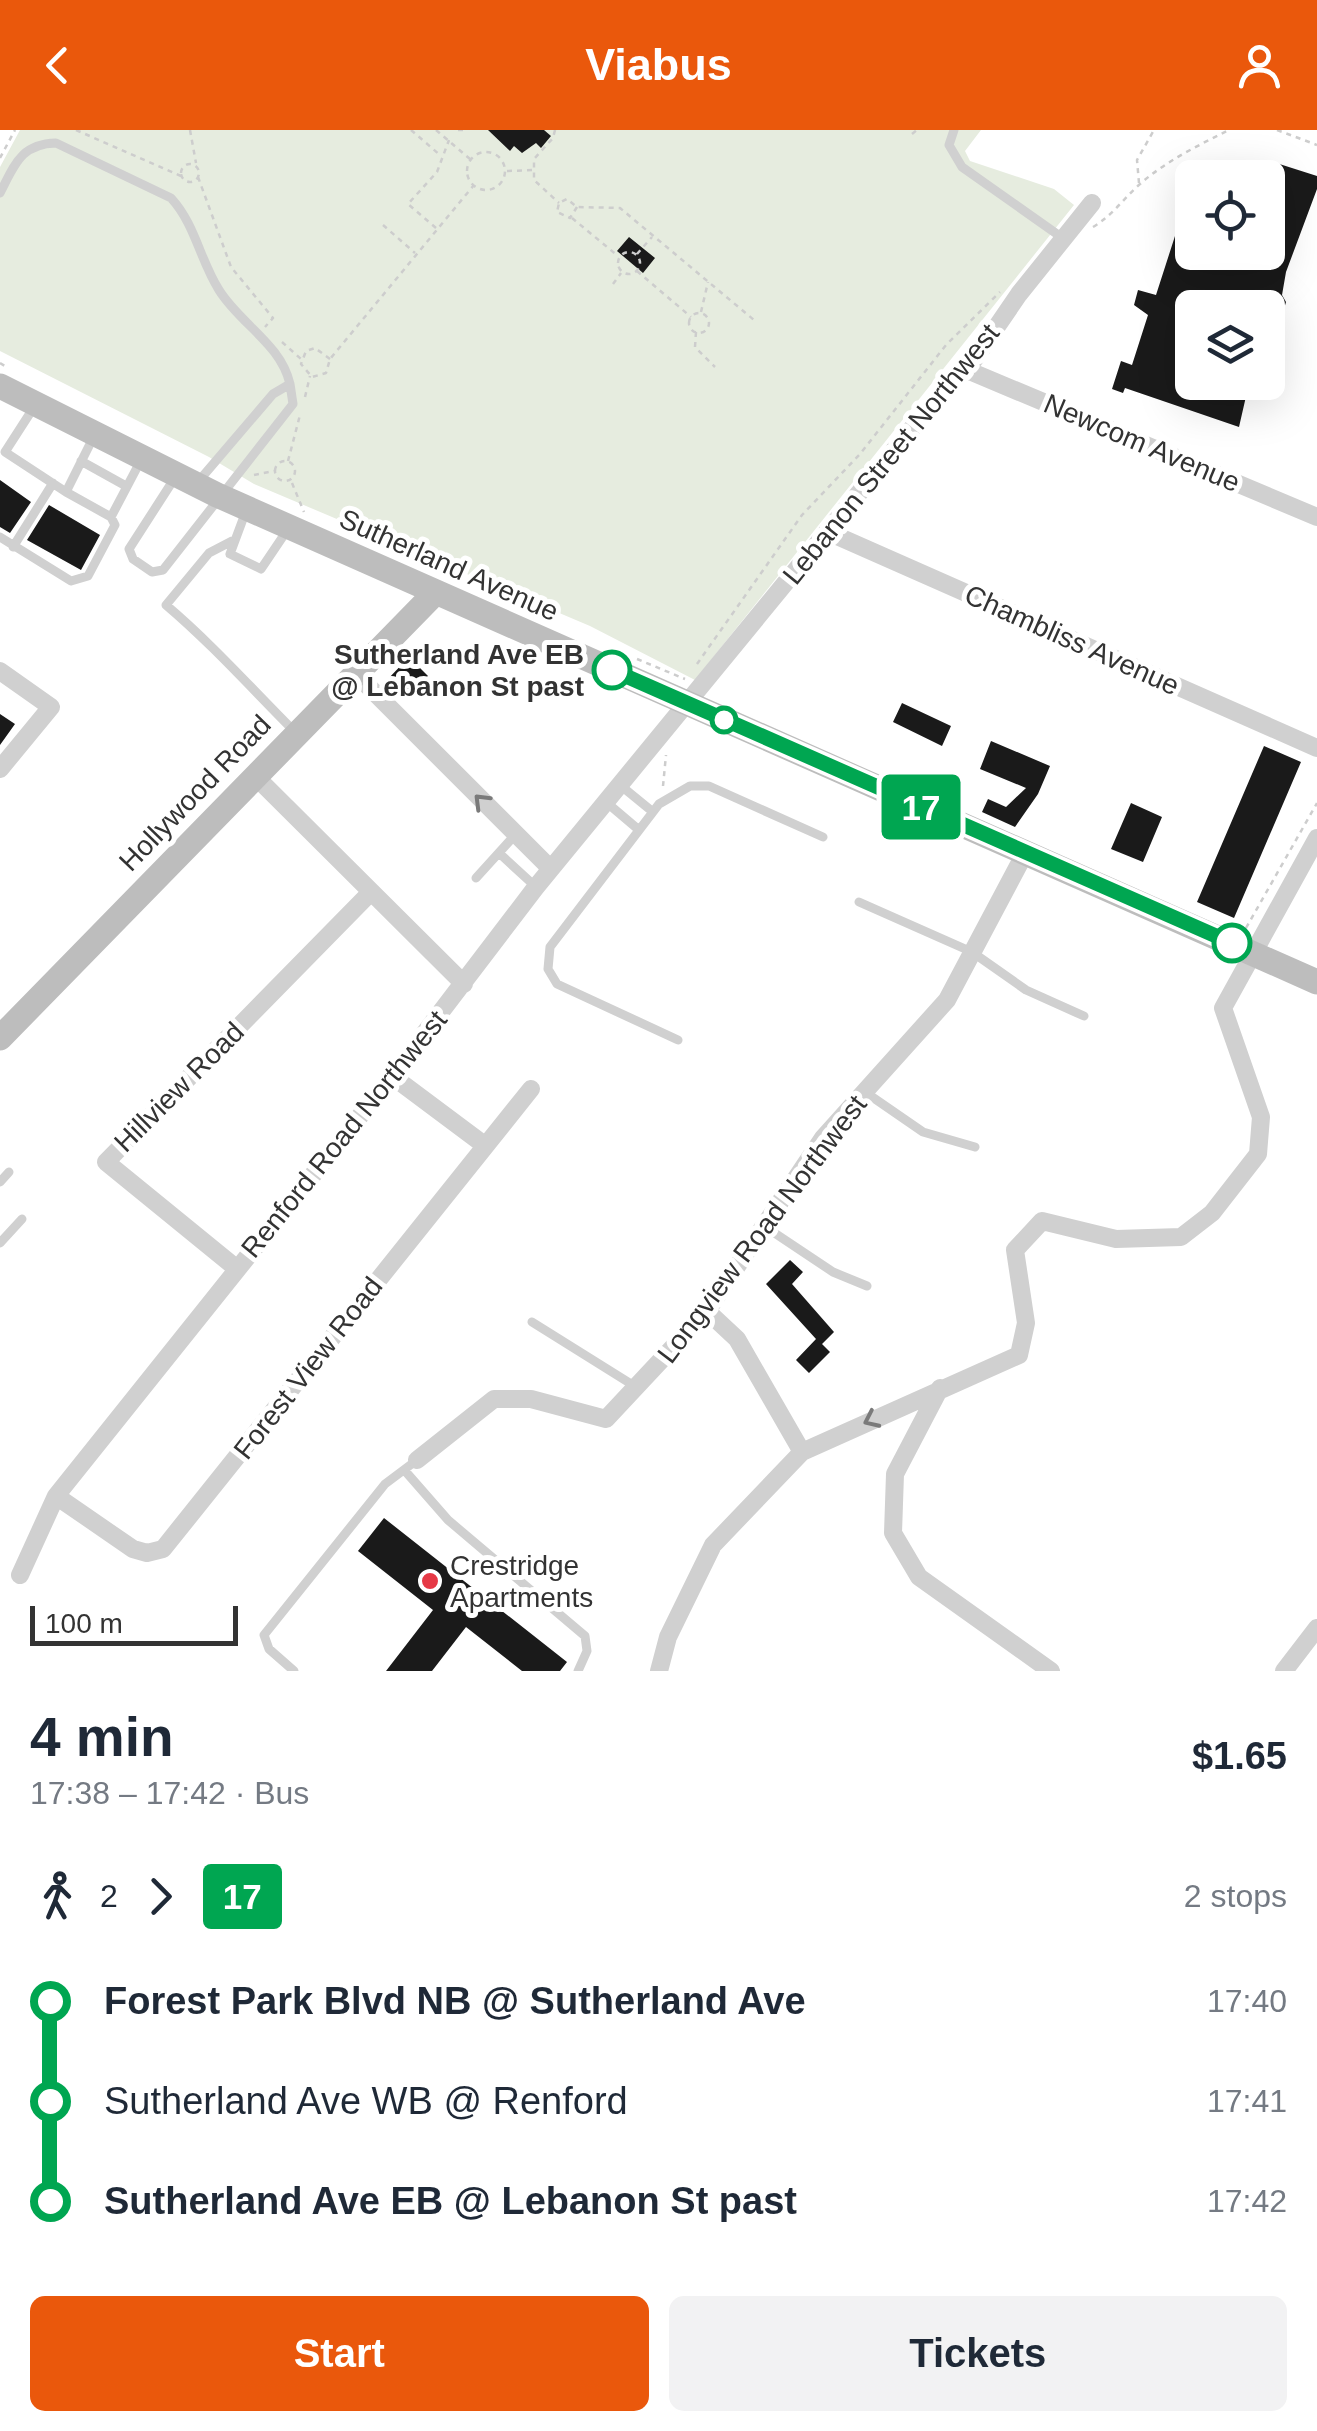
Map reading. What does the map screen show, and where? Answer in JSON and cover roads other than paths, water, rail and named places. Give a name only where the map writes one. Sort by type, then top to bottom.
[{"type":"street","name":"Lebanon Street Northwest","points":[[687,704],[946,387],[967,370],[1092,203]]},
{"type":"street","name":"Newcom Avenue","points":[[967,370],[1317,517]]},
{"type":"street","name":"Sutherland Avenue","points":[[0,386],[196,485],[247,508],[296,520],[436,592],[687,704],[1025,853],[1250,940],[1317,982]]},
{"type":"street","name":"Chambliss Avenue","points":[[828,532],[1317,748]]},
{"type":"street","name":"Hollywood Road","points":[[0,1038],[436,592]]},
{"type":"street","points":[[0,671],[50,707],[0,768]]},
{"type":"street","points":[[354,672],[551,869]]},
{"type":"street","name":"Renford Road Northwest","points":[[20,1575],[56,1496],[392,1076],[536,887],[687,704]]},
{"type":"street","points":[[254,774],[464,984]]},
{"type":"street","points":[[659,1671],[668,1636],[713,1545],[802,1452],[1019,1355],[1026,1322],[1016,1250],[1042,1221],[1116,1239],[1181,1237],[1212,1213],[1258,1154],[1262,1117],[1223,1008],[1250,940],[1317,838]]},
{"type":"street","name":"Longview Road Northwest","points":[[632,1396],[707,1311],[823,1138],[947,1000],[1025,853]]},
{"type":"street","name":"Hillview Road","points":[[236,1268],[106,1162],[371,892]]},
{"type":"street","points":[[392,1076],[484,1144]]},
{"type":"street","name":"Forest View Road","points":[[56,1496],[133,1548],[147,1553],[163,1549],[530,1089]]},
{"type":"street","points":[[707,1311],[738,1339],[802,1452]]},
{"type":"street","points":[[940,1388],[896,1474],[893,1533],[919,1577],[1051,1671]]},
{"type":"street","points":[[412,1466],[494,1399],[532,1399],[606,1419],[632,1396]]},
{"type":"street","points":[[1284,1671],[1317,1628]]},
{"type":"lane","points":[[954,130],[949,145],[962,167],[1066,236]]},
{"type":"lane","points":[[0,192],[20,152],[38,143],[56,143],[172,198],[184,212],[217,288],[234,311],[278,354],[290,384],[292,404],[196,485],[130,549],[133,558],[152,572],[162,570],[196,485],[273,394],[290,384]]},
{"type":"lane","points":[[0,537],[71,582],[88,576],[115,524],[111,517],[2,452],[36,404]]},
{"type":"lane","points":[[66,492],[95,434]]},
{"type":"lane","points":[[111,517],[142,458]]},
{"type":"lane","points":[[82,462],[126,486]]},
{"type":"lane","points":[[13,546],[52,483]]},
{"type":"lane","points":[[247,508],[230,554],[262,569],[296,520]]},
{"type":"lane","points":[[232,542],[209,553],[166,605],[208,641],[225,665],[295,732]]},
{"type":"lane","points":[[620,784],[653,812]]},
{"type":"lane","points":[[678,1040],[557,984],[548,969],[550,947],[653,812],[669,796],[690,786],[708,786],[823,836]]},
{"type":"lane","points":[[606,802],[639,830]]},
{"type":"lane","points":[[476,878],[515,835]]},
{"type":"lane","points":[[499,853],[536,887]]},
{"type":"lane","points":[[860,902],[972,952],[1026,990],[1084,1016]]},
{"type":"lane","points":[[865,1092],[923,1132],[974,1147]]},
{"type":"lane","points":[[0,1182],[10,1172]]},
{"type":"lane","points":[[0,1244],[22,1219]]},
{"type":"lane","points":[[764,1226],[833,1272],[867,1286]]},
{"type":"lane","points":[[532,1322],[632,1396]]},
{"type":"lane","points":[[294,1671],[268,1649],[264,1634],[385,1484],[412,1466],[448,1520],[584,1636],[588,1651],[578,1671]]},
{"type":"place","name":"Sutherland Ave EB @ Lebanon St past","points":[[612,670]]},
{"type":"place","name":"Crestridge Apartments","points":[[430,1581]]}]
